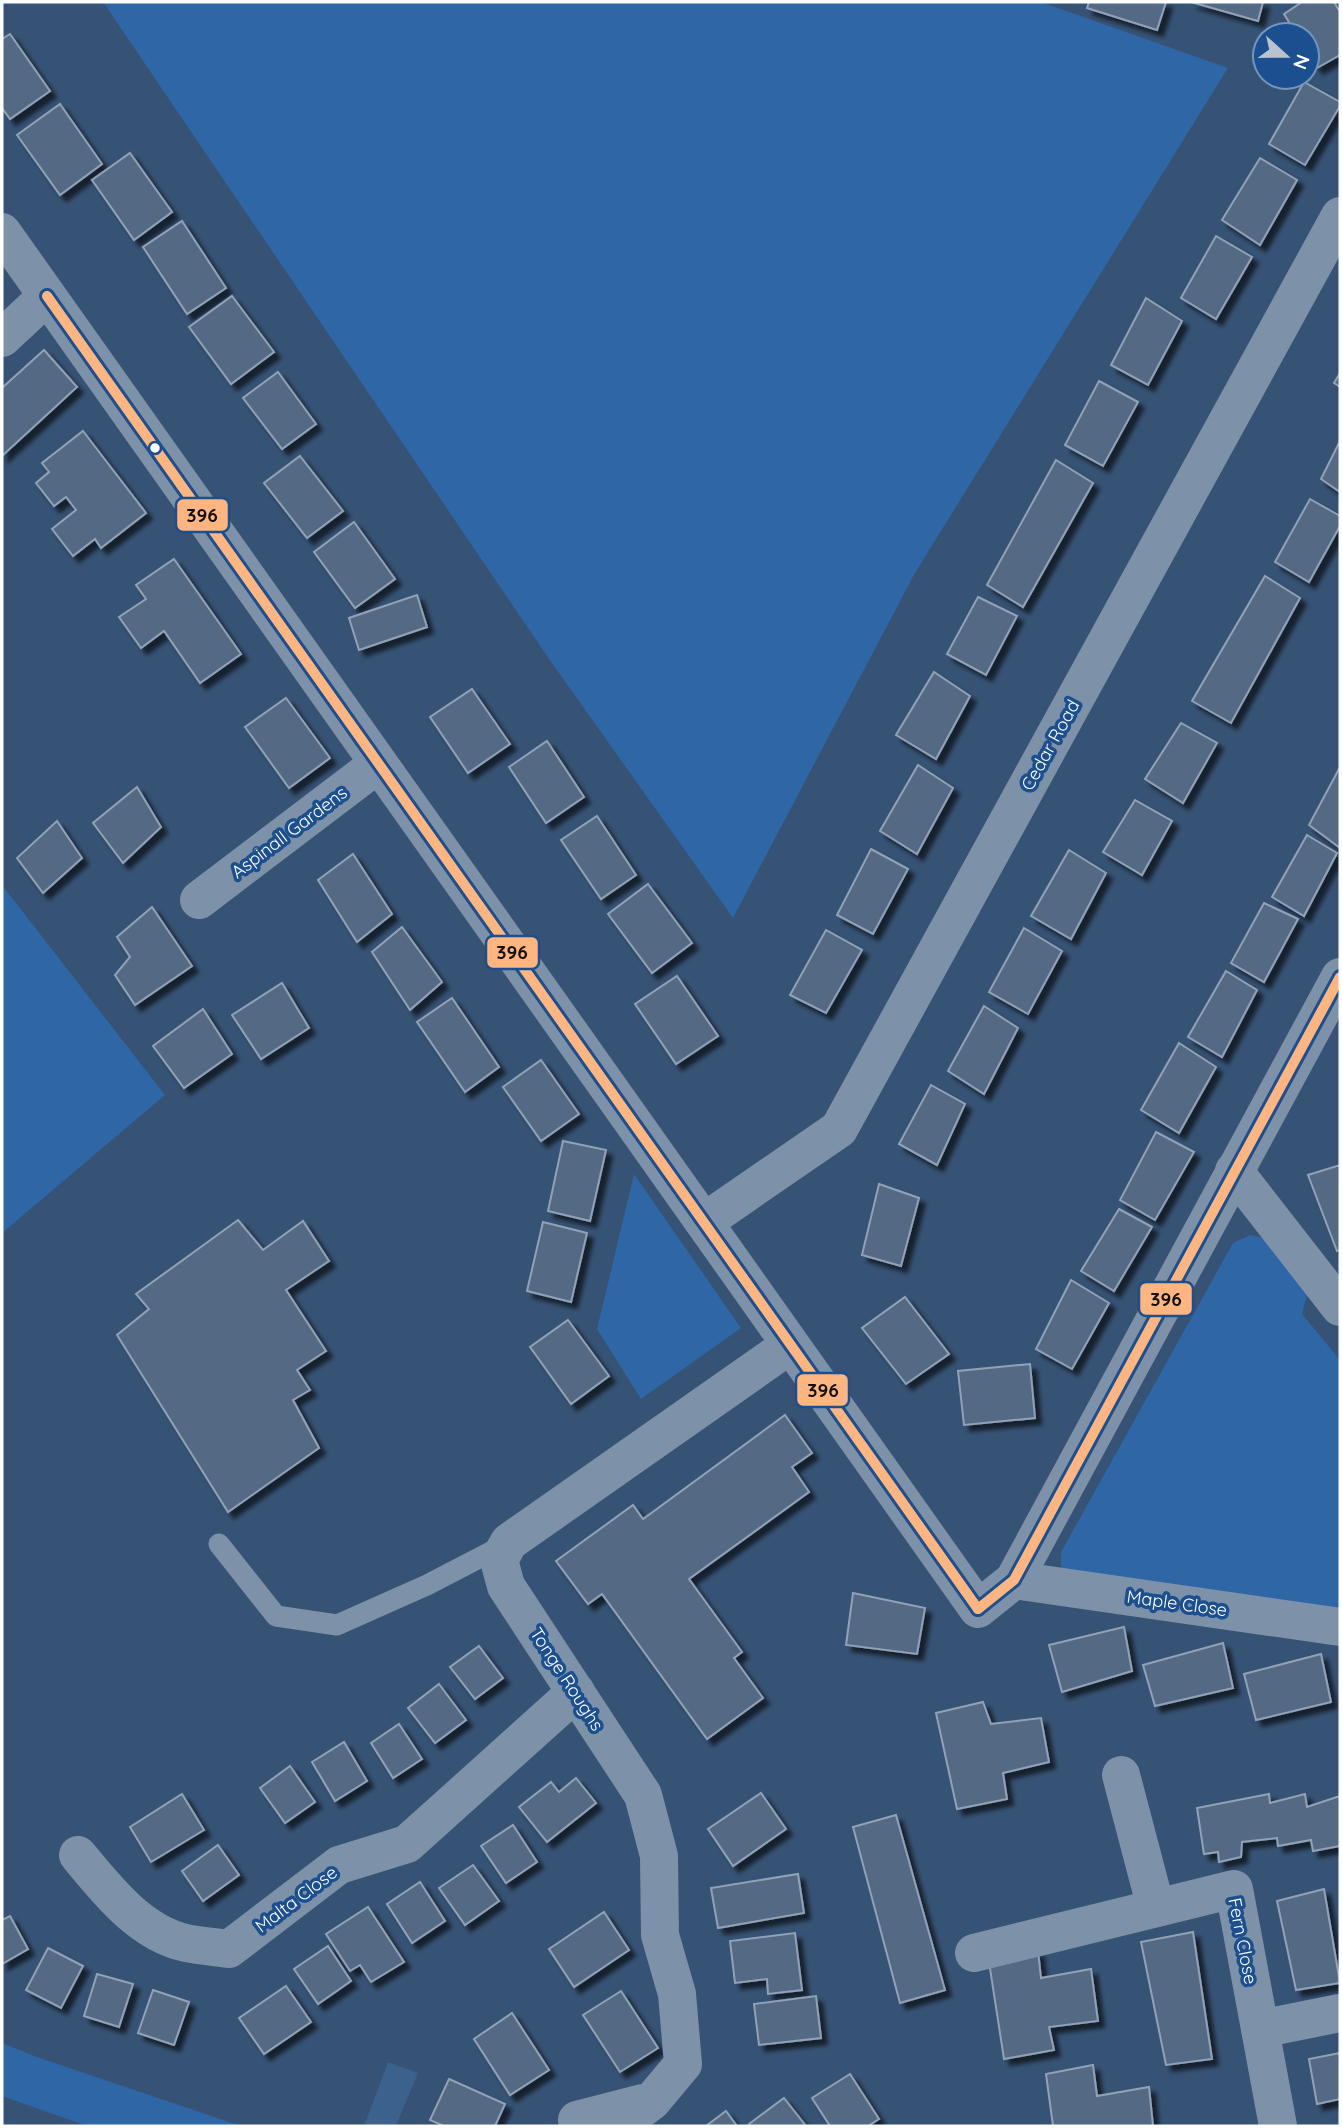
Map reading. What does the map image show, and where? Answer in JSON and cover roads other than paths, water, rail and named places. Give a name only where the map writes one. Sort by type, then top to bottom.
[{"type":"street","name":"Cedar Road","points":[[704,1223],[839,1129],[1340,216]]},
{"type":"street","points":[[2,232],[978,1609],[1014,1580],[1340,977]]},
{"type":"street","points":[[2,338],[47,296]]},
{"type":"street","name":"Aspinall Gardens","points":[[199,900],[378,764]]},
{"type":"street","points":[[1234,1171],[1340,1307]]},
{"type":"street","points":[[509,1542],[790,1345]]},
{"type":"street","name":"Tonge Roughs","points":[[509,1542],[499,1560],[506,1586],[643,1795],[659,1856],[660,1935],[677,1994],[683,2064],[652,2101],[619,2126]]},
{"type":"street","name":"Maple Close","points":[[1014,1580],[1340,1627]]},
{"type":"street","name":"Malta Close","points":[[78,1855],[117,1902],[155,1930],[184,1943],[229,1949],[340,1865],[407,1844],[576,1692]]},
{"type":"street","points":[[1121,1775],[1156,1908]]},
{"type":"street","name":"Fern Close","points":[[974,1953],[1234,1889],[1278,2126]]},
{"type":"street","points":[[1260,2029],[1340,2013]]},
{"type":"street","points":[[577,2120],[652,2101]]},
{"type":"lane","points":[[219,1544],[276,1616],[337,1625],[427,1585],[509,1542]]}]
